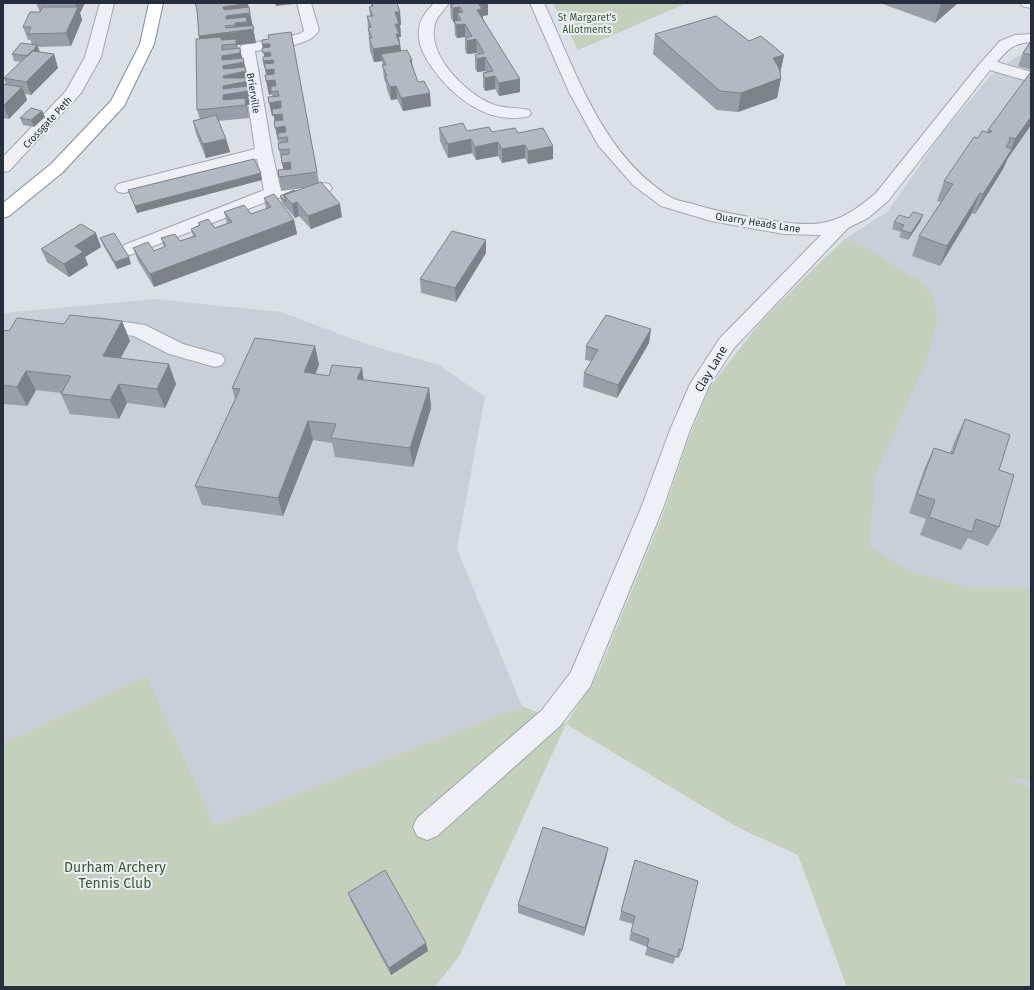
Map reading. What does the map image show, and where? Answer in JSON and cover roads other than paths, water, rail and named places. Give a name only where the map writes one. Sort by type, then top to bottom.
[{"type":"highway","points":[[3,212],[57,168],[118,103],[148,44],[156,3]]},
{"type":"street","name":"Crossgate Peth","points":[[3,168],[73,93],[93,57],[107,3]]},
{"type":"street","name":"Brierville","points":[[272,193],[247,48],[303,38],[310,34],[312,30],[304,3]]},
{"type":"street","points":[[442,3],[433,9],[426,34],[429,49],[440,70],[454,85],[480,104],[494,110],[523,113]]},
{"type":"street","name":"Quarry Heads Lane","points":[[537,3],[577,92],[606,145],[639,181],[667,202],[717,217],[784,228],[818,229],[842,224],[862,214],[882,198],[987,64],[1005,44],[1031,28]]},
{"type":"street","points":[[1015,39],[1031,38]]},
{"type":"street","points":[[987,64],[1031,76]]},
{"type":"street","points":[[124,188],[264,152]]},
{"type":"street","points":[[130,249],[272,193],[323,188]]},
{"type":"street","name":"Clay Lane","points":[[427,827],[551,718],[581,679],[652,508],[680,430],[700,384],[727,343],[842,224]]},
{"type":"street","points":[[81,324],[138,330],[176,349],[215,360]]},
{"type":"park label","name":"St Margaret's Allotments","points":[[587,22]]},
{"type":"park label","name":"Durham Archery Tennis Club","points":[[115,876]]}]
